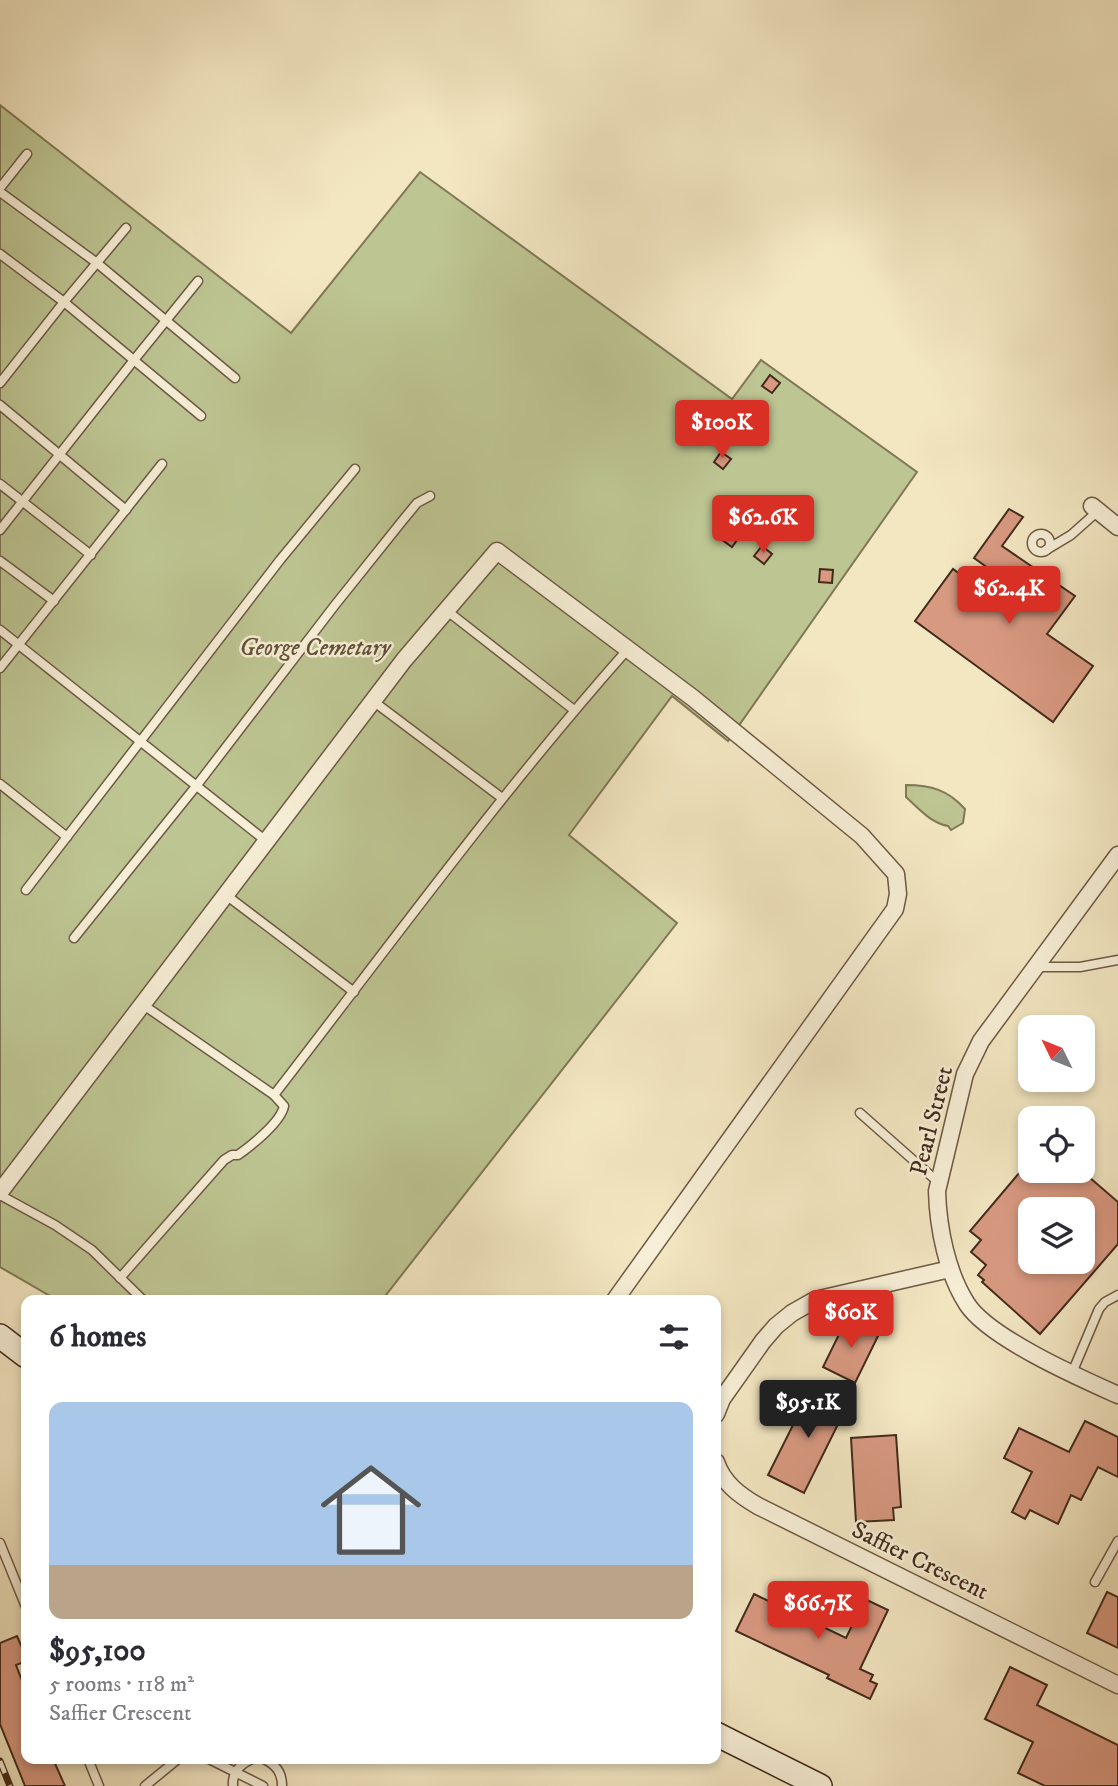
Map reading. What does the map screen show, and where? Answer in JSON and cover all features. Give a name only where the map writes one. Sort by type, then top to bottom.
[{"type":"main road","points":[[0,1336],[21,1352]]},
{"type":"main road","points":[[721,1736],[820,1786]]},
{"type":"street","points":[[1095,509],[1118,527]]},
{"type":"street","points":[[0,1193],[373,700],[497,551],[693,698],[862,836],[896,874],[898,894],[895,909],[619,1295]]},
{"type":"street","name":"Pearl Street","points":[[1118,855],[972,1056],[938,1182],[937,1209],[950,1269],[968,1305],[987,1326],[1118,1395]]},
{"type":"street","points":[[721,1402],[763,1341],[792,1313],[815,1300],[950,1269]]},
{"type":"street","name":"Saffier Crescent","points":[[721,1476],[739,1495],[758,1506],[1118,1685]]},
{"type":"lane","points":[[27,154],[0,190],[97,263],[235,378]]},
{"type":"lane","points":[[0,383],[127,228]]},
{"type":"lane","points":[[0,254],[64,302],[201,416]]},
{"type":"lane","points":[[0,530],[198,281]]},
{"type":"lane","points":[[0,405],[126,510]]},
{"type":"lane","points":[[0,668],[162,464]]},
{"type":"lane","points":[[26,890],[279,560],[355,469]]},
{"type":"lane","points":[[0,484],[91,555]]},
{"type":"lane","points":[[74,938],[197,785],[386,541],[417,503],[430,496]]},
{"type":"lane","points":[[1046,550],[1071,535],[1095,509]]},
{"type":"lane","points":[[0,561],[54,601]]},
{"type":"lane","points":[[446,610],[574,710]]},
{"type":"lane","points":[[0,630],[267,841]]},
{"type":"lane","points":[[274,1095],[502,799],[574,710],[628,649]]},
{"type":"lane","points":[[373,700],[502,799]]},
{"type":"lane","points":[[0,784],[67,837]]},
{"type":"lane","points":[[226,895],[354,992]]},
{"type":"lane","points":[[1035,967],[1080,967],[1118,960]]},
{"type":"lane","points":[[120,1278],[224,1160],[232,1155],[238,1156],[252,1145],[281,1115],[284,1106],[274,1095],[142,1004]]},
{"type":"lane","points":[[860,1113],[938,1182]]},
{"type":"lane","points":[[0,1193],[55,1225],[92,1251],[138,1295]]},
{"type":"lane","points":[[1072,1373],[1100,1309],[1105,1302],[1118,1295]]},
{"type":"lane","points":[[1095,1582],[1118,1541]]},
{"type":"lane","points":[[0,1543],[21,1593]]},
{"type":"lane","points":[[90,1764],[99,1786]]},
{"type":"lane","points":[[145,1786],[172,1764]]},
{"type":"lane","points":[[219,1764],[263,1786]]},
{"type":"lane","points":[[233,1786],[235,1772],[241,1764]]},
{"type":"lane","points":[[273,1764],[280,1773],[282,1786]]},
{"type":"green space","name":"George Cemetary","points":[[0,105],[291,333],[420,172],[732,399],[761,360],[917,472],[728,741],[672,696],[569,835],[677,923],[386,1295],[48,1295],[0,1267]]},
{"type":"green space","points":[[906,785],[931,788],[952,797],[965,809],[963,823],[951,830],[931,819],[906,797]]},
{"type":"building","points":[[770,375],[780,383],[772,393],[762,386]]},
{"type":"building","points":[[721,452],[731,459],[723,469],[714,462]]},
{"type":"building","points":[[1009,509],[1023,517],[1002,546],[1075,596],[1047,634],[1093,666],[1053,722],[915,621],[953,569],[982,591],[995,573],[974,558]]},
{"type":"building","points":[[729,528],[740,536],[732,547],[721,539]]},
{"type":"building","points":[[762,546],[772,554],[764,564],[754,556]]},
{"type":"building","points":[[820,569],[833,570],[832,583],[819,582]]},
{"type":"building","points":[[1018,1174],[1018,1183],[1095,1182],[1118,1202],[1118,1244],[1095,1271],[1095,1197],[1018,1197],[1018,1274],[1092,1274],[1040,1334],[982,1282],[984,1280],[978,1275],[986,1265],[971,1252],[981,1240],[970,1231]]},
{"type":"building","points":[[847,1318],[879,1334],[855,1383],[823,1367]]},
{"type":"building","points":[[812,1387],[848,1404],[804,1493],[768,1475]]},
{"type":"building","points":[[1085,1421],[1118,1437],[1118,1477],[1098,1467],[1081,1500],[1071,1495],[1058,1524],[1030,1510],[1025,1519],[1012,1512],[1032,1472],[1004,1458],[1019,1428],[1069,1452]]},
{"type":"building","points":[[896,1435],[901,1507],[893,1508],[894,1520],[856,1522],[851,1438]]},
{"type":"building","points":[[1107,1592],[1118,1597],[1118,1648],[1087,1633]]},
{"type":"building","points":[[754,1594],[846,1638],[865,1599],[888,1610],[860,1669],[873,1675],[870,1681],[877,1684],[870,1699],[827,1678],[829,1675],[736,1631]]},
{"type":"building","points":[[17,1636],[21,1645],[21,1663],[16,1665],[21,1678],[21,1764],[55,1764],[65,1786],[25,1786],[0,1724],[0,1643]]},
{"type":"building","points":[[1010,1667],[1047,1685],[1037,1705],[1118,1745],[1118,1786],[1045,1786],[1018,1773],[1033,1742],[985,1719]]},
{"type":"railway","points":[[0,1761],[10,1786]]}]
